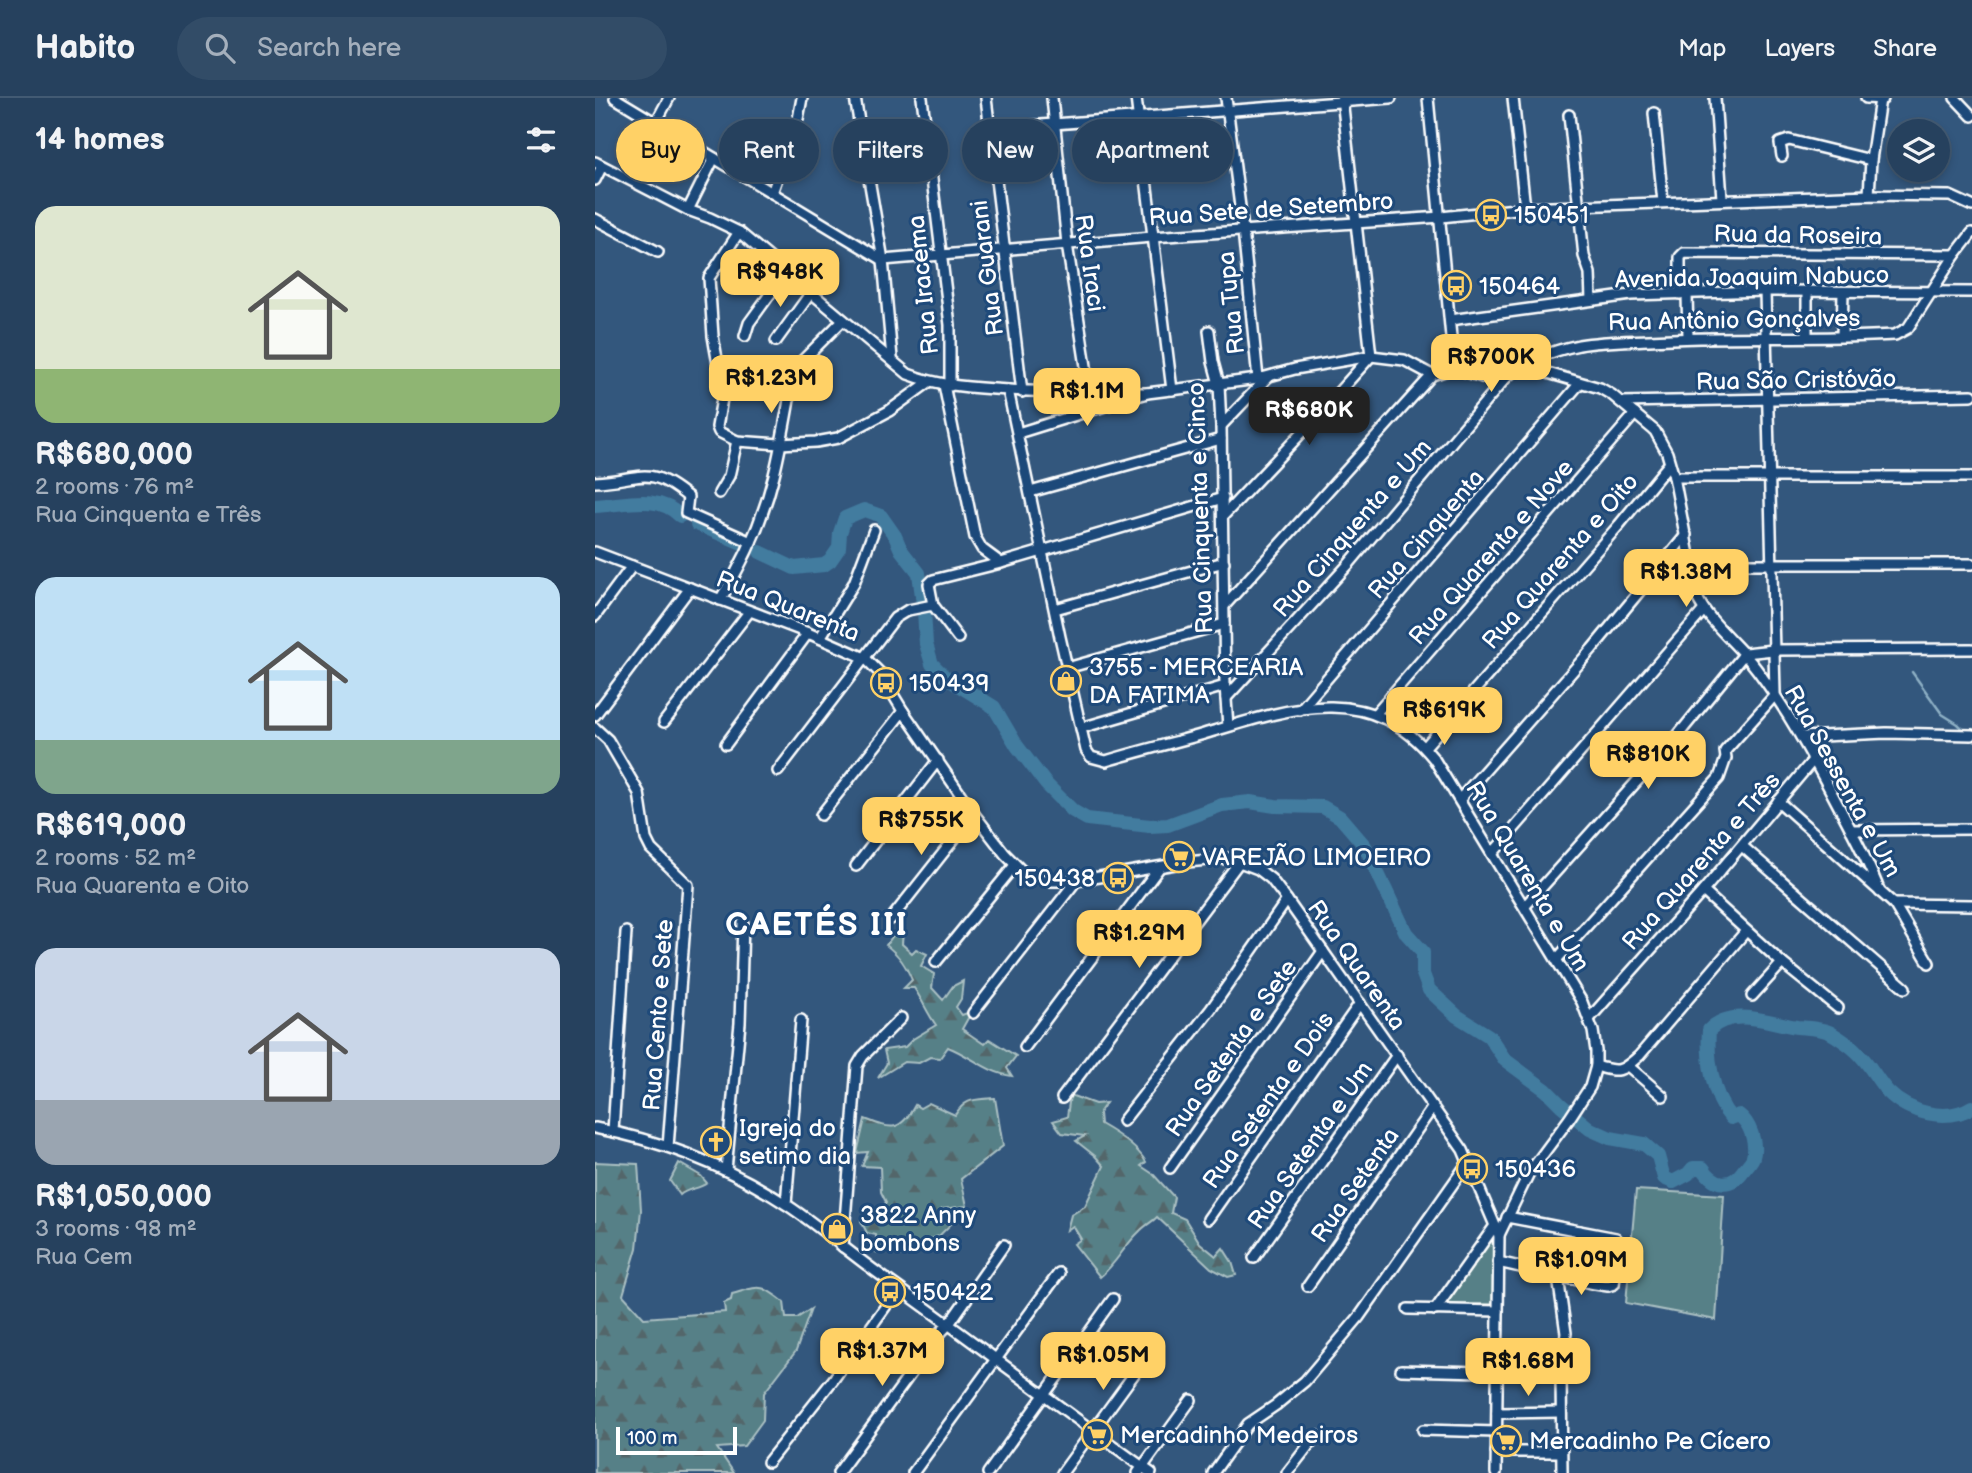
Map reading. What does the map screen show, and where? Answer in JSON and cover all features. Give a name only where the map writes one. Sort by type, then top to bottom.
[{"type":"street","points":[[615,98],[647,119]]},
{"type":"street","points":[[658,119],[669,98]]},
{"type":"street","points":[[772,192],[798,119],[802,98]]},
{"type":"street","points":[[855,98],[883,260],[892,358]]},
{"type":"street","name":"Rua Iracema","points":[[922,98],[950,325],[947,385],[975,537],[982,549],[1001,563]]},
{"type":"street","name":"Rua Guarani","points":[[986,98],[989,119]]},
{"type":"street","name":"Rua Iraci","points":[[1052,98],[1054,119]]},
{"type":"street","points":[[1136,98],[1172,390]]},
{"type":"street","name":"Rua Tupa","points":[[1226,98],[1263,378]]},
{"type":"street","points":[[1058,124],[1391,98]]},
{"type":"street","points":[[1428,98],[1454,368]]},
{"type":"street","points":[[1513,98],[1525,208]]},
{"type":"street","points":[[1715,98],[1722,199]]},
{"type":"street","points":[[1866,98],[1882,99],[1871,160],[1869,195]]},
{"type":"street","points":[[1955,98],[1972,116]]},
{"type":"street","points":[[1224,515],[1311,424],[1371,356],[1342,100]]},
{"type":"street","points":[[1654,113],[1663,202]]},
{"type":"street","points":[[1569,115],[1584,256],[1590,273],[1591,300]]},
{"type":"street","points":[[1782,156],[1780,143],[1785,140],[1871,160]]},
{"type":"street","points":[[705,152],[883,260]]},
{"type":"street","points":[[688,210],[715,158]]},
{"type":"street","name":"Rua Iraci","points":[[1058,160],[1067,244],[1090,392]]},
{"type":"street","points":[[595,180],[598,164],[688,210],[739,232],[908,374],[929,382],[1022,392],[1147,393],[1263,378],[1294,369],[1371,356],[1404,360],[1433,376]]},
{"type":"street","name":"Rua Guarani","points":[[997,182],[1022,392]]},
{"type":"street","name":"Rua Sete de Setembro","points":[[883,260],[1152,237],[1441,217],[1525,208],[1869,195],[1950,196],[1972,206]]},
{"type":"street","points":[[595,219],[658,252]]},
{"type":"street","points":[[739,232],[712,272],[709,286],[713,336],[723,393],[717,430],[737,441],[780,444],[838,438],[867,420],[889,411],[929,382]]},
{"type":"street","name":"Rua Antônio Gonçalves","points":[[1523,366],[1563,349],[1581,345],[1688,337],[1895,335],[1908,328],[1972,233]]},
{"type":"street","name":"Rua da Roseira","points":[[1683,294],[1680,257],[1684,253],[1955,255]]},
{"type":"street","points":[[745,336],[749,323],[786,272]]},
{"type":"street","points":[[1557,959],[1719,778],[1726,758],[1725,751],[1775,695],[1765,291]]},
{"type":"street","name":"Avenida Joaquim Nabuco","points":[[1450,320],[1632,295],[1765,291],[1972,292]]},
{"type":"street","points":[[1807,291],[1807,337]]},
{"type":"street","points":[[1842,337],[1843,292]]},
{"type":"street","points":[[776,341],[810,294]]},
{"type":"street","points":[[1683,294],[1688,337]]},
{"type":"street","points":[[720,600],[737,573],[751,542],[774,477],[797,368],[843,320]]},
{"type":"street","name":"Rua Cinquenta e Cinco","points":[[1209,331],[1219,384],[1228,726]]},
{"type":"street","points":[[1225,605],[1433,376],[1454,368],[1503,381],[1523,366]]},
{"type":"street","name":"Rua Sessenta e Um","points":[[1523,366],[1600,388],[1655,431],[1667,453],[1674,477],[1697,597],[1703,611],[1745,653],[1775,695],[1814,759],[1869,863],[1879,891],[1894,904],[1929,963]]},
{"type":"street","points":[[1221,426],[1263,378]]},
{"type":"street","name":"Rua Cinquenta e Um","points":[[1226,698],[1357,555],[1503,381]]},
{"type":"street","name":"Rua Cinquenta","points":[[1300,710],[1580,383]]},
{"type":"street","name":"Rua Quarenta e Um","points":[[1008,390],[1067,668],[1086,750],[1091,757],[1106,761],[1228,726],[1329,705],[1363,710],[1398,725],[1425,747],[1460,799],[1557,959],[1589,1019],[1593,1031],[1596,1066],[1590,1087],[1529,1173],[1501,1226],[1435,1310]]},
{"type":"street","points":[[1018,433],[1147,393]]},
{"type":"street","name":"Rua São Cristóvão","points":[[1621,402],[1972,395]]},
{"type":"street","name":"Rua Quarenta e Nove","points":[[1375,715],[1635,414]]},
{"type":"street","points":[[1030,492],[1221,439]]},
{"type":"street","points":[[719,493],[729,477],[737,441]]},
{"type":"street","name":"Rua Quarenta e Oito","points":[[1425,747],[1669,464]]},
{"type":"street","points":[[595,482],[642,475],[667,480],[688,497],[685,508],[687,513],[751,542]]},
{"type":"street","points":[[1674,477],[1972,477]]},
{"type":"street","points":[[958,638],[933,605],[929,584],[933,580],[1001,563],[1223,498]]},
{"type":"street","points":[[820,638],[844,603],[874,530]]},
{"type":"street","points":[[1460,799],[1592,649],[1686,535]]},
{"type":"street","name":"Rua Quarenta","points":[[595,552],[808,633],[865,658],[880,673],[974,814],[1023,872],[1046,881],[1076,881],[1229,858],[1258,869],[1271,879],[1469,1161],[1501,1226],[1496,1473]]},
{"type":"street","points":[[1055,609],[1224,562]]},
{"type":"street","points":[[1691,564],[1972,564]]},
{"type":"street","points":[[595,616],[632,566]]},
{"type":"street","points":[[595,715],[689,588]]},
{"type":"street","points":[[778,771],[895,618],[908,610],[933,605]]},
{"type":"street","points":[[1492,854],[1703,611]]},
{"type":"street","points":[[664,722],[749,612]]},
{"type":"street","points":[[1067,668],[1224,624]]},
{"type":"street","points":[[726,744],[808,633]]},
{"type":"street","points":[[1525,906],[1674,740],[1745,653],[1773,650],[1972,649]]},
{"type":"street","points":[[1081,728],[1225,686]]},
{"type":"street","points":[[821,816],[904,711]]},
{"type":"street","name":"Rua Cento e Sete","points":[[595,728],[608,740],[639,793],[646,839],[652,849],[688,885],[668,1147]]},
{"type":"street","points":[[1801,737],[1886,733],[1967,735]]},
{"type":"street","name":"Rua Quarenta e Três","points":[[1589,1019],[1742,846],[1814,759]]},
{"type":"street","points":[[856,866],[938,760]]},
{"type":"street","points":[[1778,801],[1879,891]]},
{"type":"street","points":[[891,919],[974,814]]},
{"type":"street","points":[[1851,830],[1972,829]]},
{"type":"street","points":[[1742,846],[1905,988]]},
{"type":"street","points":[[1062,1098],[1240,861]]},
{"type":"street","points":[[936,962],[1015,865]]},
{"type":"street","points":[[1025,1047],[1159,869]]},
{"type":"street","points":[[972,1013],[1076,881]]},
{"type":"street","points":[[1703,891],[1782,963],[1838,1008]]},
{"type":"street","points":[[1123,1121],[1211,1009],[1287,900]]},
{"type":"street","points":[[1894,904],[1972,905]]},
{"type":"street","points":[[726,1170],[740,1023],[743,923]]},
{"type":"street","points":[[1596,1066],[1621,1071],[1628,1066],[1746,931]]},
{"type":"street","points":[[613,1132],[626,932]]},
{"type":"street","name":"Rua Setenta e Sete","points":[[1170,1168],[1324,951]]},
{"type":"street","points":[[1752,996],[1782,963]]},
{"type":"street","name":"Rua Setenta e Dois","points":[[1208,1219],[1360,1003]]},
{"type":"street","points":[[843,1247],[857,1066],[863,1056],[901,1018]]},
{"type":"street","points":[[786,1204],[800,1020]]},
{"type":"street","name":"Rua Setenta e Um","points":[[1254,1258],[1397,1055]]},
{"type":"street","points":[[1628,1066],[1663,1096]]},
{"type":"street","name":"Rua Setenta","points":[[1308,1286],[1433,1107]]},
{"type":"street","points":[[595,1128],[668,1147],[726,1170],[786,1204],[898,1289],[1046,1395],[1140,1470],[1151,1473]]},
{"type":"street","points":[[1213,1473],[1248,1424],[1305,1381],[1341,1339],[1469,1161]]},
{"type":"street","points":[[1499,1262],[1608,1286],[1614,1284],[1620,1246],[1616,1238],[1580,1231],[1501,1226]]},
{"type":"street","points":[[1570,1279],[1580,1231]]},
{"type":"street","points":[[838,1473],[941,1331],[949,1324],[1003,1245]]},
{"type":"street","points":[[913,1473],[1059,1273]]},
{"type":"street","points":[[1558,1277],[1566,1333],[1561,1374],[1562,1473]]},
{"type":"street","points":[[768,1462],[834,1380],[898,1289]]},
{"type":"street","points":[[988,1473],[1114,1299]]},
{"type":"street","points":[[1408,1309],[1498,1311]]},
{"type":"street","points":[[1062,1473],[1137,1370]]},
{"type":"street","points":[[1401,1370],[1561,1374]]},
{"type":"street","points":[[1140,1470],[1191,1400]]},
{"type":"street","points":[[1497,1413],[1560,1412]]},
{"type":"street","points":[[1423,1430],[1497,1432]]},
{"type":"street","points":[[1287,1473],[1316,1436]]},
{"type":"street","points":[[1496,1452],[1561,1452]]},
{"type":"green space","points":[[903,932],[902,944],[912,953],[916,949],[927,954],[921,966],[934,974],[932,988],[943,1000],[953,986],[963,981],[961,999],[956,1007],[962,1015],[972,1011],[962,1029],[984,1044],[989,1039],[1016,1056],[1007,1068],[1012,1076],[987,1068],[948,1047],[940,1058],[930,1057],[919,1063],[904,1062],[878,1078],[887,1063],[884,1050],[905,1047],[936,1025],[914,988],[904,988],[912,980],[902,961],[886,945],[892,937]]},
{"type":"green space","points":[[1070,1095],[1095,1104],[1106,1103],[1099,1113],[1100,1124],[1132,1145],[1146,1162],[1141,1166],[1153,1174],[1174,1197],[1171,1213],[1185,1219],[1200,1243],[1216,1256],[1223,1248],[1236,1275],[1228,1277],[1211,1268],[1157,1217],[1134,1237],[1100,1277],[1074,1244],[1081,1239],[1073,1226],[1067,1230],[1071,1215],[1085,1206],[1104,1166],[1076,1141],[1085,1136],[1062,1133],[1053,1121],[1067,1117]]},
{"type":"green space","points":[[995,1098],[1003,1146],[961,1179],[967,1206],[943,1209],[955,1220],[939,1236],[920,1243],[908,1254],[898,1255],[890,1250],[884,1253],[876,1252],[876,1235],[867,1233],[861,1221],[865,1214],[877,1222],[886,1202],[881,1192],[880,1167],[862,1166],[868,1152],[857,1153],[865,1119],[894,1126],[905,1120],[915,1105],[920,1108],[929,1103],[955,1115],[967,1102]]},
{"type":"green space","points":[[595,1162],[638,1164],[641,1210],[637,1248],[623,1295],[644,1318],[725,1312],[724,1303],[731,1300],[732,1294],[755,1288],[765,1289],[784,1302],[786,1318],[797,1318],[811,1309],[796,1351],[764,1393],[763,1420],[744,1446],[717,1448],[734,1473],[595,1473]]},
{"type":"green space","points":[[679,1163],[701,1176],[707,1183],[680,1195],[670,1181]]},
{"type":"green space","points":[[1636,1190],[1724,1195],[1716,1320],[1626,1303]]},
{"type":"green space","points":[[1492,1236],[1497,1304],[1446,1305]]},
{"type":"waterway","points":[[595,506],[651,502],[671,509],[680,516]]},
{"type":"waterway","points":[[760,552],[794,568],[824,565],[839,548],[845,518],[864,510],[881,516],[901,550],[919,573],[923,604]]},
{"type":"waterway","points":[[697,524],[747,545]]},
{"type":"waterway","points":[[924,610],[926,644],[932,664],[945,677],[994,707],[1017,746],[1046,784],[1073,811],[1087,819],[1150,826],[1168,825],[1222,805],[1250,802],[1275,806],[1323,807],[1340,817],[1365,846],[1406,933],[1423,952],[1423,974],[1429,990],[1457,1016],[1489,1036],[1505,1060],[1546,1090],[1590,1129],[1610,1138],[1644,1144],[1658,1156],[1664,1178],[1673,1182],[1693,1168],[1703,1168],[1717,1181],[1728,1182],[1738,1176],[1752,1159],[1754,1146],[1749,1128],[1739,1115],[1731,1118],[1725,1109],[1715,1088],[1710,1064],[1709,1030],[1729,1019],[1751,1018],[1829,1032],[1855,1050],[1888,1092],[1906,1105],[1940,1115],[1962,1112],[1972,1107]]},
{"type":"waterway","points":[[1912,672],[1942,714],[1967,733]]},
{"type":"place","name":"150451","points":[[1491,215]]},
{"type":"place","name":"150464","points":[[1456,286]]},
{"type":"place","name":"3755 - MERCEARIA DA FATIMA","points":[[1066,681]]},
{"type":"place","name":"150439","points":[[886,683]]},
{"type":"place","name":"VAREJÃO LIMOEIRO","points":[[1179,857]]},
{"type":"place","name":"150438","points":[[1118,878]]},
{"type":"place","name":"Igreja do setimo dia","points":[[716,1142]]},
{"type":"place","name":"150436","points":[[1472,1169]]},
{"type":"place","name":"3822 Anny bombons","points":[[837,1229]]},
{"type":"place","name":"150422","points":[[890,1292]]},
{"type":"place","name":"Mercadinho Medeiros","points":[[1097,1435]]},
{"type":"place","name":"Mercadinho Pe Cícero","points":[[1506,1441]]},
{"type":"district","name":"CAETÉS III","points":[[817,924]]}]
